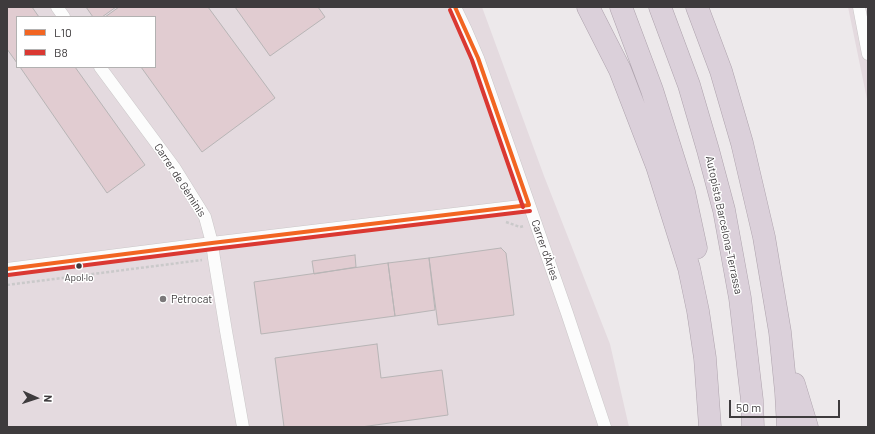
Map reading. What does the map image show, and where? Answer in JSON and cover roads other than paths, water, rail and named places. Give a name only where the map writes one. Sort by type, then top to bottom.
[{"type":"highway","points":[[588,7],[620,70],[657,166],[689,268],[698,311],[705,358],[710,427]]},
{"type":"highway","points":[[621,7],[652,90],[684,192],[706,302],[720,427]]},
{"type":"highway","name":"Autopista Barcelona-Terrassa","points":[[660,7],[689,85],[724,210],[740,298],[752,400],[753,427]]},
{"type":"highway","points":[[697,7],[721,71],[742,143],[764,237],[780,332],[788,427]]},
{"type":"highway","points":[[780,332],[807,427]]},
{"type":"street","points":[[57,7],[63,16]]},
{"type":"street","name":"Carrer d'Àries","points":[[455,7],[478,58],[570,320],[605,427]]},
{"type":"street","points":[[859,7],[868,54]]},
{"type":"street","name":"Carrer de Gèminis","points":[[101,68],[174,167],[206,217],[212,243],[243,427]]},
{"type":"street","points":[[7,269],[529,205]]},
{"type":"place","name":"Apol·lo","points":[[79,266]]},
{"type":"place","name":"Petrocat","points":[[163,299]]}]
